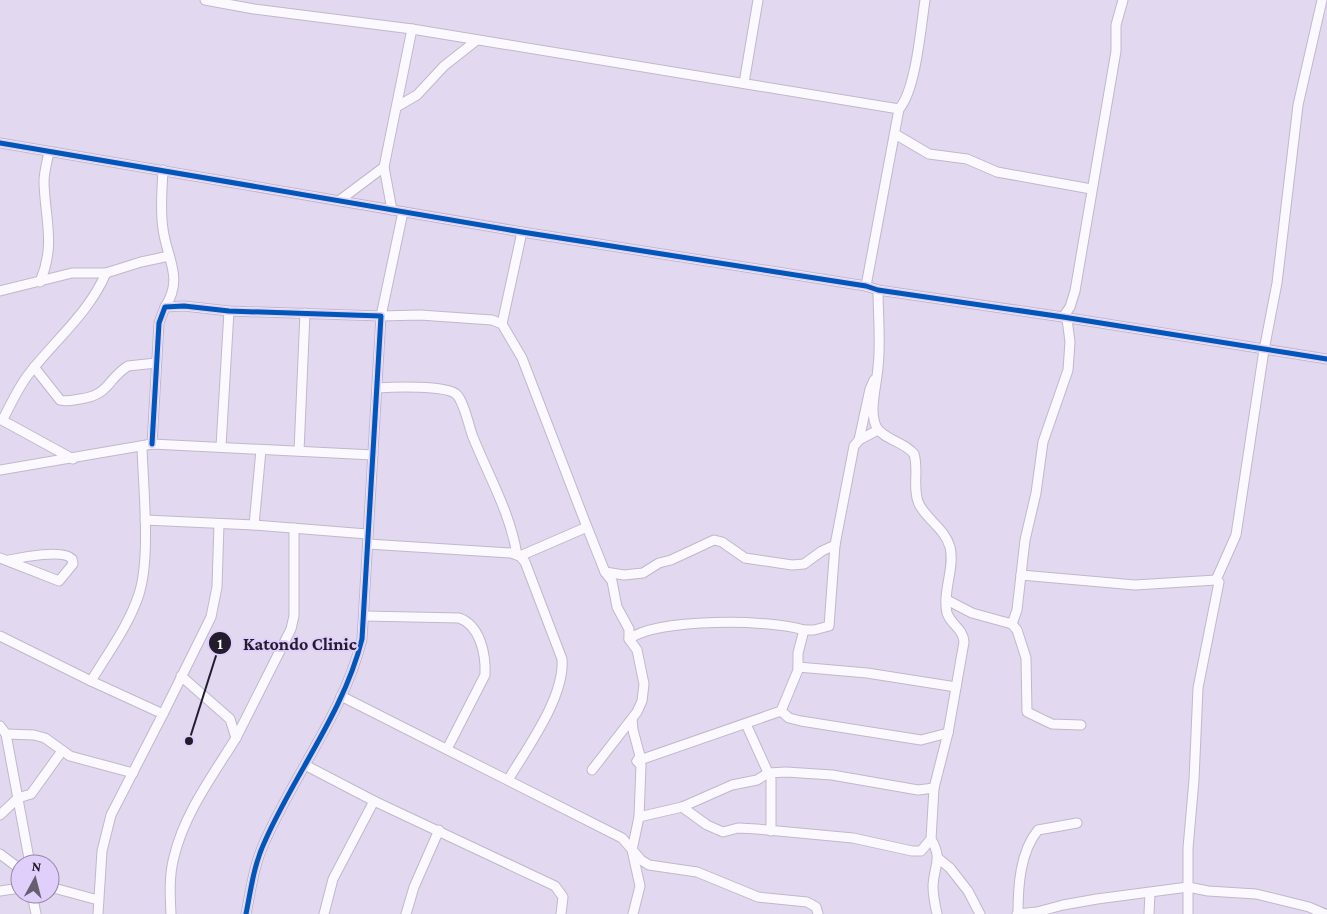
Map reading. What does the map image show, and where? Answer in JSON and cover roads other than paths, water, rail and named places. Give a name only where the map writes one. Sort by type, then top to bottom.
[{"type":"street","points":[[205,0],[255,5],[412,29],[899,109]]},
{"type":"street","points":[[744,84],[758,0]]},
{"type":"street","points":[[866,286],[899,109],[907,97],[917,55],[925,0]]},
{"type":"street","points":[[1012,624],[1016,616],[1028,526],[1038,484],[1043,442],[1068,370],[1070,342],[1065,318],[1075,291],[1116,50],[1116,25],[1123,0]]},
{"type":"street","points":[[1216,580],[1236,535],[1276,283],[1298,105],[1322,0]]},
{"type":"street","points":[[392,210],[384,168],[412,29]]},
{"type":"street","points":[[398,106],[417,95],[444,66],[477,40]]},
{"type":"street","points":[[895,134],[928,154],[968,159],[997,172],[1091,189]]},
{"type":"street","points":[[0,144],[522,232],[866,286],[878,290],[1327,359]]},
{"type":"street","points":[[40,282],[48,263],[49,226],[44,184],[49,152]]},
{"type":"street","points":[[340,200],[384,168]]},
{"type":"street","points":[[152,444],[158,323],[173,295],[174,271],[163,228],[162,170]]},
{"type":"street","points":[[246,914],[255,866],[265,840],[357,662],[365,616],[381,316],[403,212]]},
{"type":"street","points":[[502,324],[522,232]]},
{"type":"street","points":[[0,291],[60,276],[86,272],[106,273],[141,262],[169,256]]},
{"type":"street","points":[[48,263],[60,276]]},
{"type":"street","points":[[73,459],[1,419],[26,377],[65,333],[100,285],[106,273]]},
{"type":"street","points":[[878,290],[877,376],[874,412],[878,430],[909,448],[914,454],[919,504],[945,534],[949,546],[951,571],[947,600],[948,614],[951,621],[961,629],[964,642],[948,733],[934,788],[931,839],[937,849],[939,860],[933,885],[937,914]]},
{"type":"street","points":[[173,295],[184,306]]},
{"type":"street","points":[[165,307],[184,306],[229,311],[381,316],[420,315],[492,320],[502,324],[522,358],[605,572],[612,581],[617,607],[629,630],[629,639],[636,650],[644,684],[642,701],[632,718],[592,770]]},
{"type":"street","points":[[221,446],[229,311]]},
{"type":"street","points":[[299,451],[305,313]]},
{"type":"street","points":[[34,367],[60,400],[68,401],[95,396],[103,392],[128,366],[156,363]]},
{"type":"street","points":[[859,440],[870,389],[877,376]]},
{"type":"street","points":[[377,388],[406,387],[451,391],[459,398],[473,437],[508,517],[518,555],[525,562],[562,659],[563,668],[553,698],[508,780]]},
{"type":"street","points":[[629,639],[645,631],[733,621],[804,630],[814,630],[829,626],[835,545],[854,446],[859,440],[878,430]]},
{"type":"street","points":[[0,470],[152,444],[373,455]]},
{"type":"street","points":[[91,681],[132,613],[140,593],[143,575],[145,520],[142,446]]},
{"type":"street","points":[[254,525],[261,450]]},
{"type":"street","points":[[145,520],[294,528],[368,539],[518,555],[587,527]]},
{"type":"street","points":[[98,914],[106,833],[112,815],[211,617],[216,601],[219,524]]},
{"type":"street","points":[[171,914],[173,858],[181,833],[209,780],[236,738],[292,629],[294,616],[294,528]]},
{"type":"street","points":[[605,572],[624,575],[644,573],[659,563],[714,540],[722,542],[745,558],[792,566],[804,564],[822,551],[835,545]]},
{"type":"street","points":[[37,555],[66,555],[72,559],[73,564],[59,581],[5,559],[37,555]]},
{"type":"street","points":[[1021,575],[1135,585],[1216,580]]},
{"type":"street","points":[[1188,914],[1197,694],[1203,654],[1219,582],[1216,580]]},
{"type":"street","points":[[947,600],[972,613],[1012,624],[1017,630],[1026,658],[1027,712],[1052,724],[1081,726]]},
{"type":"street","points":[[365,616],[459,618],[472,624],[486,664],[485,674],[447,749]]},
{"type":"street","points":[[637,761],[781,711],[798,667],[798,654],[804,630]]},
{"type":"street","points":[[0,636],[163,714]]},
{"type":"street","points":[[798,667],[867,673],[956,687]]},
{"type":"street","points":[[181,676],[230,719],[236,738]]},
{"type":"street","points":[[341,696],[622,838],[640,860],[649,865],[697,872],[758,897],[813,903],[818,914]]},
{"type":"street","points":[[781,711],[789,718],[801,721],[920,740],[948,733]]},
{"type":"street","points":[[632,718],[640,756],[637,761]]},
{"type":"street","points":[[230,719],[246,719]]},
{"type":"street","points":[[746,724],[772,783],[771,830]]},
{"type":"street","points":[[28,854],[3,730],[45,738],[62,751],[85,761],[134,773]]},
{"type":"street","points":[[0,815],[18,798],[31,794],[62,751]]},
{"type":"street","points":[[633,914],[640,886],[632,850],[639,817],[641,765],[637,761]]},
{"type":"street","points":[[305,765],[374,801],[556,886],[563,897],[561,914]]},
{"type":"street","points":[[639,817],[682,807],[732,785],[757,780],[768,773],[786,772],[832,775],[918,790],[934,788]]},
{"type":"street","points":[[324,914],[333,879],[374,801]]},
{"type":"street","points":[[682,807],[723,832],[738,828],[853,838],[912,851],[921,851],[931,839]]},
{"type":"street","points":[[1078,823],[1038,830],[1030,840],[1018,890],[1018,914],[1063,909],[1188,887],[1208,891],[1256,894],[1309,907],[1325,914]]},
{"type":"street","points":[[406,914],[414,887],[438,830]]},
{"type":"street","points":[[0,854],[10,862]]},
{"type":"street","points":[[939,860],[950,868],[968,891],[980,914]]},
{"type":"street","points":[[60,890],[98,900]]},
{"type":"street","points":[[1149,914],[1150,893]]},
{"type":"place","name":"Katondo Clinic","points":[[189,741]]}]
